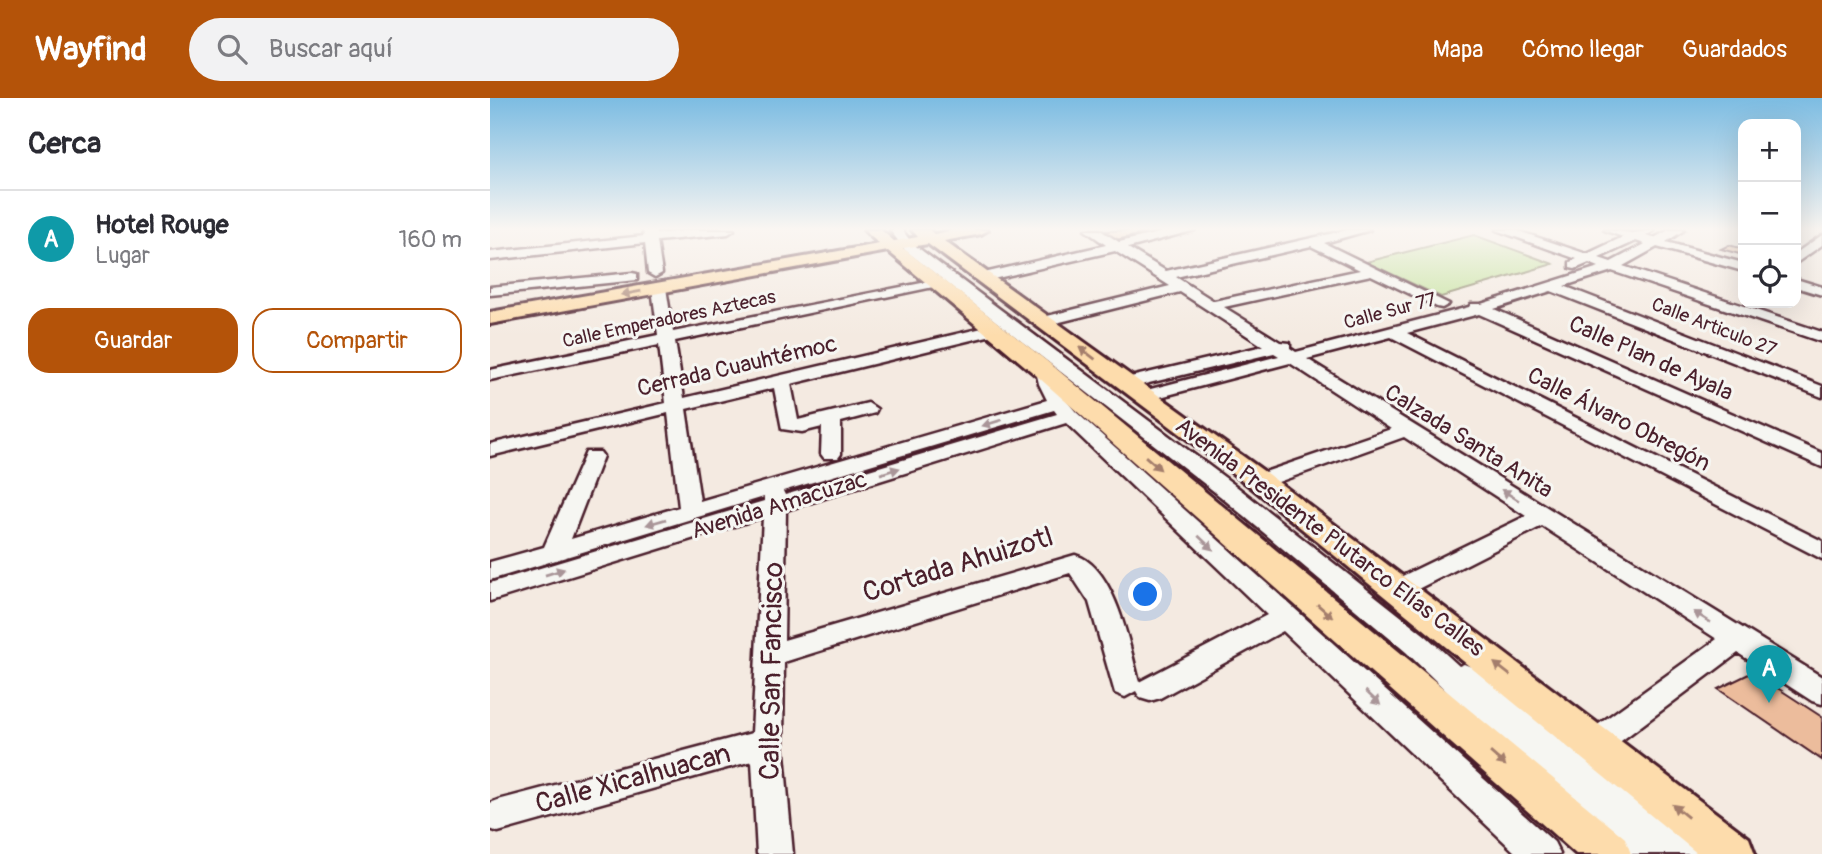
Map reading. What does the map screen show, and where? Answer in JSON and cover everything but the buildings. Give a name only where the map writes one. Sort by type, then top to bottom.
[{"type":"main road","points":[[490,318],[740,265]]},
{"type":"main road","name":"Avenida Presidente Plutarco Elías Calles","points":[[924,265],[938,282],[1609,854]]},
{"type":"main road","name":"Avenida Presidente Plutarco Elías Calles","points":[[960,265],[984,277],[1260,481],[1733,854]]},
{"type":"main road","points":[[490,301],[632,277],[657,281]]},
{"type":"street","points":[[654,265],[691,512]]},
{"type":"street","points":[[938,265],[1228,491],[1416,644],[1513,735],[1656,854]]},
{"type":"street","points":[[984,277],[1034,265]]},
{"type":"street","name":"Calzada Santa Anita","points":[[1146,265],[1822,692]]},
{"type":"street","points":[[1164,276],[1211,265]]},
{"type":"street","points":[[1361,265],[1442,304]]},
{"type":"street","name":"Calle Sur 77","points":[[1137,390],[1284,353],[1573,265]]},
{"type":"street","points":[[1610,265],[1822,337]]},
{"type":"street","name":"Calle Sur 77","points":[[1284,353],[1393,332],[1480,309],[1614,266]]},
{"type":"street","points":[[1211,306],[1373,271]]},
{"type":"street","points":[[490,291],[632,277]]},
{"type":"street","points":[[1801,279],[1822,285]]},
{"type":"street","name":"Calle Emperadores Aztecas","points":[[490,375],[938,282]]},
{"type":"street","points":[[1801,285],[1822,291]]},
{"type":"street","name":"Calle Articulo 27","points":[[1551,286],[1822,392]]},
{"type":"street","points":[[1044,321],[1181,288]]},
{"type":"street","name":"Calle Plan de Ayala","points":[[1460,299],[1822,461]]},
{"type":"street","name":"Cerrada Cuauhtémoc","points":[[490,450],[995,330]]},
{"type":"street","name":"Calle Álvaro Obregón","points":[[1393,332],[1822,551]]},
{"type":"street","points":[[1045,371],[1045,383],[1063,410],[1542,854]]},
{"type":"street","points":[[782,380],[789,425],[802,425],[868,409]]},
{"type":"street","name":"Avenida Amacuzac","points":[[490,592],[775,497],[1063,410]]},
{"type":"street","points":[[831,454],[832,418]]},
{"type":"street","points":[[1260,481],[1406,430]]},
{"type":"street","points":[[554,552],[593,456]]},
{"type":"street","name":"Avenida Amacuzac","points":[[490,571],[691,512],[775,497]]},
{"type":"street","name":"Calle San Fancisco","points":[[775,497],[767,743],[775,854]]},
{"type":"street","points":[[1399,588],[1544,516]]},
{"type":"street","name":"Cortada Ahuizotl","points":[[769,656],[1075,563],[1083,569],[1107,611],[1138,687],[1286,617]]},
{"type":"street","points":[[1596,744],[1737,639]]},
{"type":"street","points":[[1416,644],[1532,720],[1699,854]]},
{"type":"street","name":"Calle Xicalhuacan","points":[[498,816],[767,743]]},
{"type":"green space","points":[[1373,265],[1549,265],[1441,297]]},
{"type":"place","name":"Hotel Rouge","points":[[1769,703]]}]
